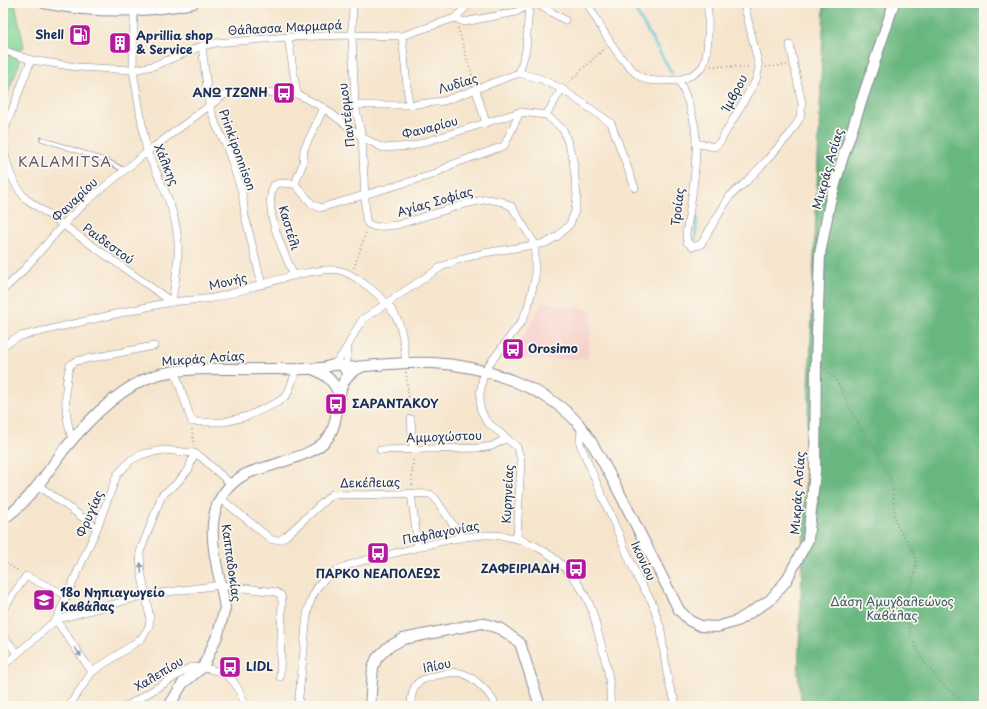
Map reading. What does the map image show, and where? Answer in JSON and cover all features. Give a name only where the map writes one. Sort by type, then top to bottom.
[{"type":"street","points":[[44,3],[88,9],[134,11],[194,3]]},
{"type":"street","name":"Παντέρμου","points":[[353,3],[352,35],[355,105],[362,137],[366,220],[368,224]]},
{"type":"street","name":"Θάλασσα Μαρμαρά","points":[[3,50],[30,60],[77,67],[134,70],[154,66],[202,46],[214,43],[288,37],[352,35],[402,36],[455,18],[470,3]]},
{"type":"street","points":[[587,3],[623,60],[639,76],[657,81],[679,80],[693,76],[703,66],[706,54],[708,3]]},
{"type":"street","name":"Ίμβρου","points":[[696,143],[714,146],[720,142],[756,80],[759,67],[744,3]]},
{"type":"street","name":"Μικράς Ασίας","points":[[345,375],[367,366],[434,363],[484,372],[518,383],[539,392],[565,411],[581,428],[618,492],[679,610],[690,621],[708,628],[717,627],[737,621],[770,600],[786,580],[808,540],[815,471],[816,362],[820,254],[830,202],[842,160],[894,3]]},
{"type":"street","points":[[455,18],[464,22],[516,12],[530,5],[537,4],[564,20]]},
{"type":"street","points":[[530,5],[526,50],[519,73],[541,79],[562,89],[611,123],[635,188]]},
{"type":"street","name":"Χάλκης","points":[[134,11],[134,70],[147,152],[162,182],[176,222],[178,254],[172,302]]},
{"type":"street","points":[[402,36],[409,105]]},
{"type":"street","points":[[288,37],[297,94]]},
{"type":"street","name":"Τροίας","points":[[679,80],[693,118],[696,143],[686,234],[687,242],[693,247],[701,244],[730,196],[766,161],[790,134],[800,118],[802,104],[790,45]]},
{"type":"street","name":"Prinkiponnison","points":[[202,46],[209,104],[216,125],[226,145],[242,192],[245,216],[262,285]]},
{"type":"street","points":[[3,134],[30,60]]},
{"type":"street","name":"Λυδίας","points":[[355,105],[409,105],[444,101],[519,73]]},
{"type":"street","points":[[339,401],[336,386],[330,380],[328,372],[344,353],[355,329],[363,319],[441,266],[484,253],[551,241],[570,224],[575,211],[577,196],[573,159],[564,131],[546,115],[562,89]]},
{"type":"street","points":[[476,90],[486,123]]},
{"type":"street","name":"Φαναρίου","points":[[3,290],[21,273],[63,225],[87,201],[124,170],[209,104],[224,95],[241,91],[297,94],[324,108],[362,137],[383,148],[412,146],[520,112],[546,115]]},
{"type":"street","points":[[296,184],[303,163],[304,149],[324,108]]},
{"type":"street","points":[[365,195],[432,175],[453,164],[504,146],[520,112]]},
{"type":"street","name":"Ραιδεστού","points":[[3,140],[6,162],[14,185],[25,198],[172,302]]},
{"type":"street","name":"Καστέλι","points":[[294,276],[276,232],[270,202],[274,185],[280,183],[296,184],[312,204],[320,208],[365,195]]},
{"type":"street","name":"Αγίας Σοφίας","points":[[368,224],[376,227],[397,225],[465,204],[488,199],[503,202],[512,207],[535,244]]},
{"type":"street","points":[[484,372],[522,321],[528,307],[535,278],[535,244]]},
{"type":"street","name":"Μονής","points":[[3,345],[20,336],[172,302],[212,298],[294,276],[330,269],[342,271],[351,276],[386,302],[397,317],[401,326],[406,364]]},
{"type":"street","points":[[312,369],[337,383],[345,375],[349,343]]},
{"type":"street","points":[[72,440],[67,423],[67,375],[70,365],[76,361],[154,346]]},
{"type":"street","points":[[333,365],[340,364],[345,375]]},
{"type":"street","name":"Μικράς Ασίας","points":[[3,519],[11,514],[38,485],[72,440],[102,410],[133,385],[158,375],[174,372],[197,370],[312,369],[333,365]]},
{"type":"street","points":[[174,372],[192,422],[224,422],[248,416],[278,402],[287,395],[297,369]]},
{"type":"street","name":"Κυρηνείας","points":[[484,372],[480,394],[480,408],[486,421],[517,447],[521,460],[517,539]]},
{"type":"street","name":"Καππαδοκίας","points":[[169,706],[183,683],[203,667],[223,620],[225,608],[212,526],[213,516],[220,498],[231,484],[245,474],[306,454],[319,447],[327,439],[333,429],[345,375]]},
{"type":"street","points":[[411,419],[413,449]]},
{"type":"street","name":"Ικονίου","points":[[581,428],[580,444],[638,579],[652,602],[661,629],[669,681],[677,706]]},
{"type":"street","name":"Αμμοχώστου","points":[[380,450],[481,448],[492,446],[507,438]]},
{"type":"street","name":"Φρυγίας","points":[[3,666],[56,620],[97,528],[117,475],[131,460],[142,454],[164,450],[194,453]]},
{"type":"street","points":[[70,706],[92,672],[141,639],[149,627],[150,618],[141,571],[140,552],[146,533],[162,495],[175,485],[188,469],[194,453],[201,457],[231,484]]},
{"type":"street","points":[[38,485],[97,528]]},
{"type":"street","points":[[411,493],[418,547]]},
{"type":"street","name":"Δεκέλειας","points":[[220,498],[272,540],[280,540],[332,494],[347,496],[411,493],[430,494],[435,498],[462,538]]},
{"type":"street","name":"Παφλαγονίας","points":[[298,706],[306,618],[312,597],[318,586],[333,572],[343,567],[418,547],[484,535],[517,539],[541,549],[571,574],[590,604],[607,670],[610,706]]},
{"type":"street","points":[[3,610],[26,576],[66,595]]},
{"type":"street","points":[[92,672],[56,620],[146,595],[220,584],[276,592],[281,595],[280,677]]},
{"type":"street","points":[[370,706],[373,667],[377,658],[388,647],[403,639],[482,623],[501,629],[520,643],[540,706]]},
{"type":"street","points":[[3,636],[17,653]]},
{"type":"street","name":"Χαλεπίου","points":[[127,706],[190,666],[203,667]]},
{"type":"street","points":[[203,667],[225,673],[237,684],[243,704]]},
{"type":"street","name":"Ιλίου","points":[[411,706],[412,693],[416,684],[422,679],[433,675],[451,672],[463,674],[473,679],[486,692],[496,706]]},
{"type":"lane","points":[[42,140],[107,161],[124,170]]},
{"type":"path","points":[[450,3],[476,90]]},
{"type":"path","points":[[562,89],[611,43]]},
{"type":"path","points":[[703,66],[759,67],[793,65]]},
{"type":"path","points":[[351,276],[368,224]]},
{"type":"path","points":[[816,362],[834,376],[845,395],[851,411],[886,466],[892,484],[893,512],[898,525],[915,557],[916,566],[907,597],[906,610],[917,651],[929,671],[957,698],[969,706]]},
{"type":"path","points":[[406,364],[411,419]]},
{"type":"path","points":[[192,422],[194,453]]},
{"type":"path","points":[[411,493],[413,449]]},
{"type":"path","points":[[3,561],[26,576]]},
{"type":"shaded area","points":[[542,302],[593,310],[587,359],[515,359],[513,353]]},
{"type":"green space","name":"Δάση Αμυγδαλεώνος Καβάλας","points":[[824,3],[984,3],[984,706],[802,706],[798,675]]},
{"type":"green space","points":[[3,4],[15,4],[24,47],[19,51],[3,45]]},
{"type":"green space","points":[[3,53],[16,56],[20,62],[3,105]]},
{"type":"waterway","points":[[631,3],[672,73]]},
{"type":"waterway","points":[[695,243],[697,217]]},
{"type":"place","name":"Shell","points":[[80,35]]},
{"type":"place","name":"Aprillia shop & Service","points":[[120,43]]},
{"type":"place","name":"ΑΝΩ ΤΖΩΝΗ","points":[[284,93]]},
{"type":"place","name":"Orosimo","points":[[513,349]]},
{"type":"place","name":"ΣΑΡΑΝΤΑΚΟΥ","points":[[336,404]]},
{"type":"place","name":"ΠΑΡΚΟ ΝΕΑΠΟΛΕΩΣ","points":[[378,553]]},
{"type":"place","name":"ΖΑΦΕΙΡΙΑΔΗ","points":[[576,569]]},
{"type":"place","name":"18ο Νηπιαγωγείο Καβάλας","points":[[44,600]]},
{"type":"place","name":"LIDL","points":[[230,667]]},
{"type":"district","name":"KALAMITSA","points":[[65,162]]}]
